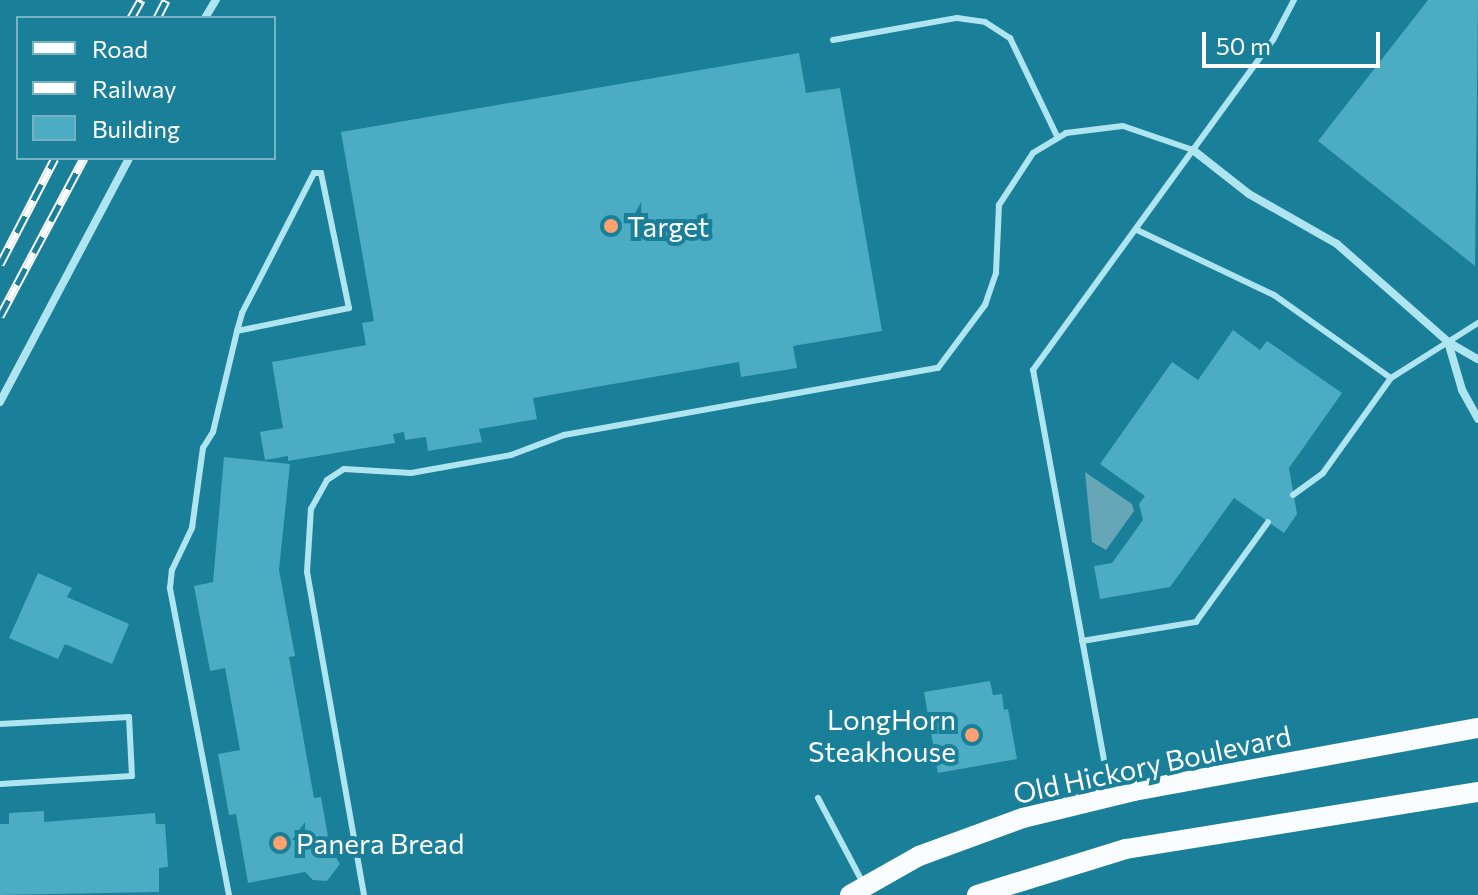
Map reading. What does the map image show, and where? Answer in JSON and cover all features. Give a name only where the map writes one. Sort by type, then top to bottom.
[{"type":"main road","name":"Old Hickory Boulevard","points":[[858,891],[949,845],[1023,818],[1111,797],[1478,728]]},
{"type":"main road","points":[[977,895],[1126,849],[1478,792]]},
{"type":"street","points":[[1193,150],[1249,194],[1337,244],[1448,342],[1478,359]]},
{"type":"street","points":[[0,402],[128,160]]},
{"type":"street","points":[[1448,342],[1462,390],[1478,419]]},
{"type":"lane","points":[[1111,797],[1033,370],[1273,40],[1294,0]]},
{"type":"lane","points":[[833,40],[957,18],[985,22],[1010,38],[1057,136]]},
{"type":"lane","points":[[364,895],[307,572],[311,509],[320,486],[344,469],[411,473],[511,455],[564,435],[938,368],[973,326],[992,288],[997,218],[1004,192],[1024,161],[1057,136],[1123,126],[1193,150]]},
{"type":"lane","points":[[229,895],[170,588],[172,570],[192,528],[203,448],[213,432],[237,331],[314,173],[321,173],[349,308],[237,331]]},
{"type":"lane","points":[[1137,230],[1274,295],[1391,378]]},
{"type":"lane","points":[[1293,495],[1323,473],[1391,378],[1478,323]]},
{"type":"lane","points":[[1082,641],[1196,622],[1268,522]]},
{"type":"lane","points":[[0,724],[129,717],[132,776],[0,784]]},
{"type":"lane","points":[[818,798],[858,891]]},
{"type":"water","points":[[1085,472],[1132,504],[1134,511],[1106,550],[1092,542]]},
{"type":"building","points":[[1428,0],[1478,0],[1475,266],[1318,141]]},
{"type":"building","name":"Target","points":[[799,53],[806,93],[840,88],[882,331],[793,346],[797,368],[741,377],[739,362],[533,398],[537,419],[479,429],[482,442],[428,451],[426,437],[405,440],[404,432],[393,434],[395,443],[288,461],[288,456],[265,460],[260,432],[283,428],[272,362],[366,345],[362,323],[374,321],[341,132]]},
{"type":"building","points":[[1233,330],[1260,350],[1267,341],[1342,393],[1289,468],[1297,514],[1284,533],[1234,498],[1170,587],[1100,599],[1094,566],[1112,563],[1143,520],[1139,504],[1145,496],[1100,464],[1172,362],[1198,380]]},
{"type":"building","points":[[224,457],[290,464],[279,570],[295,656],[289,657],[314,798],[321,797],[330,848],[340,864],[327,881],[313,880],[305,872],[248,883],[236,814],[229,815],[218,754],[240,750],[225,668],[210,671],[194,586],[213,582]]},
{"type":"building","points":[[38,573],[72,588],[67,597],[129,624],[112,664],[65,644],[58,659],[9,638]]},
{"type":"building","name":"LongHorn Steakhouse","points":[[990,681],[993,695],[1002,694],[1004,710],[1008,709],[1017,759],[938,773],[924,692]]},
{"type":"building","points":[[44,811],[44,822],[155,813],[156,824],[165,824],[168,867],[159,868],[159,892],[0,895],[0,824],[9,824],[9,813]]},
{"type":"railway","points":[[132,16],[141,0]]},
{"type":"railway","points":[[158,16],[166,0]]},
{"type":"railway","points":[[0,264],[54,160]]},
{"type":"railway","points":[[0,316],[83,160]]},
{"type":"place","name":"Target","points":[[611,226]]},
{"type":"place","name":"LongHorn Steakhouse","points":[[972,735]]},
{"type":"place","name":"Panera Bread","points":[[280,843]]}]
